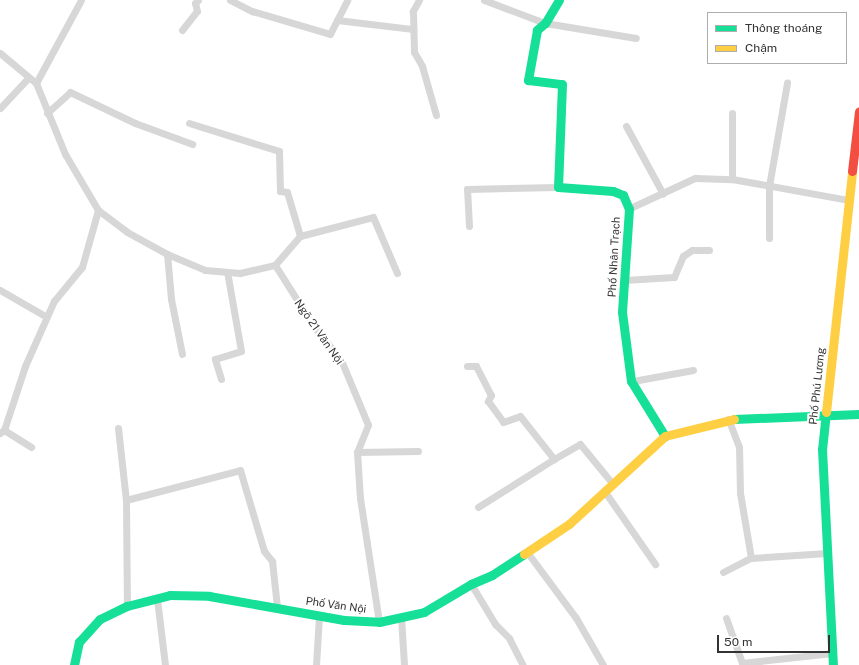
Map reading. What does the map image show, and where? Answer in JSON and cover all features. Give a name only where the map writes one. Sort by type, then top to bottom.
[{"type":"street","points":[[558,187],[562,84],[528,80],[537,30],[545,23],[559,0]]},
{"type":"street","name":"Phố Phú Lương","points":[[833,665],[822,449],[859,111]]},
{"type":"street","name":"Phố Nhân Trạch","points":[[558,187],[613,190],[623,195],[629,209],[622,312],[631,381],[666,436]]},
{"type":"street","points":[[666,436],[728,419],[859,414]]},
{"type":"street","name":"Phố Văn Nội","points":[[74,665],[79,642],[100,619],[127,606],[170,595],[209,596],[318,615],[379,622],[424,612],[471,584],[492,575],[569,524],[666,436]]},
{"type":"lane","points":[[36,83],[81,0]]},
{"type":"lane","points":[[182,30],[197,11],[195,3],[198,0]]},
{"type":"lane","points":[[230,0],[252,11],[330,34],[347,0]]},
{"type":"lane","points":[[419,0],[413,11],[414,52],[422,66],[436,115]]},
{"type":"lane","points":[[484,0],[545,23],[636,38]]},
{"type":"lane","points":[[337,20],[414,29]]},
{"type":"lane","points":[[0,53],[36,83],[65,154],[98,210],[128,232],[167,254],[205,270],[240,273],[275,265],[300,236],[373,217],[397,273]]},
{"type":"lane","points":[[0,108],[29,77]]},
{"type":"lane","points":[[769,238],[770,186],[787,83]]},
{"type":"lane","points":[[47,113],[70,92],[135,123],[192,144]]},
{"type":"lane","points":[[732,113],[732,179]]},
{"type":"lane","points":[[189,123],[279,151],[280,191],[287,192],[300,236]]},
{"type":"lane","points":[[626,126],[663,194]]},
{"type":"lane","points":[[629,209],[696,178],[732,179],[849,200]]},
{"type":"lane","points":[[469,226],[467,189],[558,187]]},
{"type":"lane","points":[[31,447],[2,431],[25,366],[54,302],[82,267],[98,210]]},
{"type":"lane","points":[[624,280],[674,277],[683,256],[692,250],[709,250]]},
{"type":"lane","points":[[167,254],[171,299],[182,354]]},
{"type":"lane","name":"Ngõ 21 Văn Nội","points":[[275,265],[313,325],[341,360],[368,425],[357,452],[360,498],[379,622]]},
{"type":"lane","points":[[221,379],[214,360],[241,351],[227,272]]},
{"type":"lane","points":[[0,290],[47,317]]},
{"type":"lane","points":[[467,366],[476,366],[492,395],[488,401],[503,422],[520,416],[554,458]]},
{"type":"lane","points":[[631,381],[693,370]]},
{"type":"lane","points":[[728,419],[739,447],[740,493],[750,558]]},
{"type":"lane","points":[[118,428],[126,500],[127,606]]},
{"type":"lane","points":[[478,507],[554,458],[580,444],[612,484]]},
{"type":"lane","points":[[357,452],[418,451]]},
{"type":"lane","points":[[126,500],[240,470],[264,551],[272,561],[277,607]]},
{"type":"lane","points":[[605,491],[655,564]]},
{"type":"lane","points":[[527,552],[576,618],[602,665]]},
{"type":"lane","points":[[723,572],[750,558],[827,553]]},
{"type":"lane","points":[[471,584],[495,624],[509,638],[523,665]]},
{"type":"lane","points":[[156,598],[165,665]]},
{"type":"lane","points":[[316,665],[318,615]]},
{"type":"lane","points":[[401,617],[404,665]]},
{"type":"lane","points":[[726,618],[742,663],[833,653]]},
{"type":"traffic: fast","points":[[559,0],[545,23],[537,30],[528,80],[562,84],[558,187],[613,191],[623,195],[629,209],[622,312],[631,381],[665,436]]},
{"type":"traffic: fast","points":[[826,412],[822,449],[833,665]]},
{"type":"traffic: fast","points":[[734,419],[859,414]]},
{"type":"traffic: fast","points":[[74,665],[79,642],[100,619],[127,606],[170,595],[209,596],[344,620],[379,622],[424,612],[471,584],[492,575],[524,554]]},
{"type":"traffic: slow","points":[[826,412],[852,171]]},
{"type":"traffic: slow","points":[[524,554],[569,524],[665,436],[734,419]]},
{"type":"traffic: jam","points":[[852,171],[859,111]]}]
